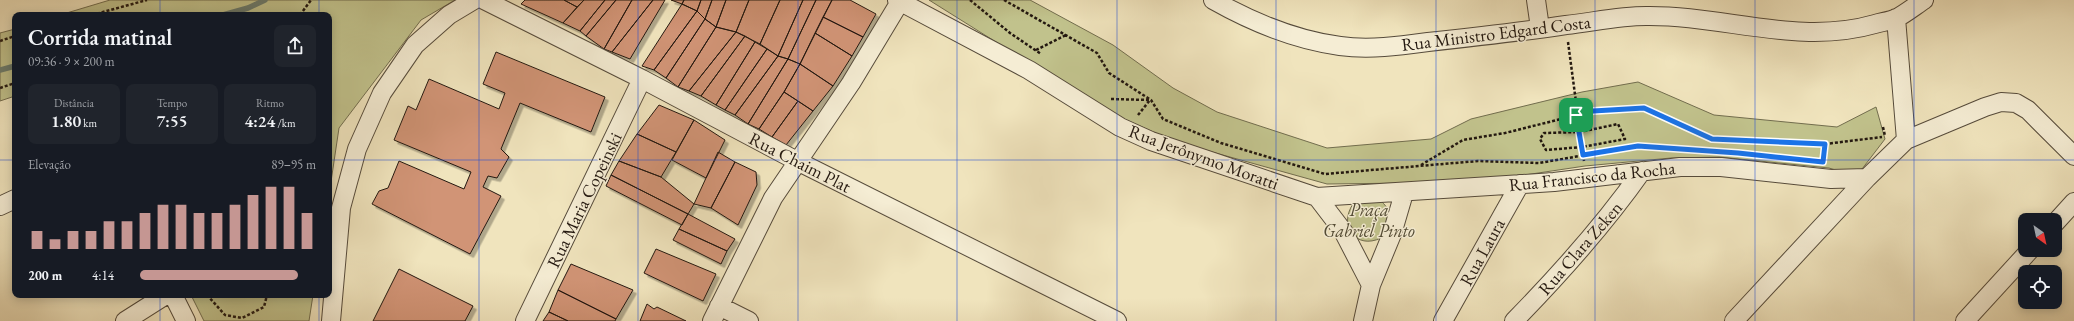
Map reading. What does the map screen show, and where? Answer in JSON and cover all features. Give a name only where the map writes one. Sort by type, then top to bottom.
[{"type":"street","points":[[331,321],[340,208],[357,150],[382,94],[415,45],[449,15],[474,0]]},
{"type":"street","name":"Rua Chaim Plat","points":[[484,0],[642,79],[797,161],[1117,321]]},
{"type":"street","name":"Rua Ministro Edgard Costa","points":[[1213,0],[1266,26],[1304,38],[1340,46],[1372,47],[1401,45],[1637,16],[1670,16],[1793,32],[1828,33],[1859,29],[1896,18],[1924,0]]},
{"type":"street","points":[[1536,0],[1540,28]]},
{"type":"street","points":[[749,321],[716,314],[773,198],[851,83],[899,1]]},
{"type":"street","name":"Rua Jerônymo Moratti","points":[[899,1],[1029,70],[1120,127],[1151,141],[1317,197]]},
{"type":"street","points":[[1896,18],[1906,140]]},
{"type":"street","name":"Rua Maria Copeinski","points":[[525,321],[642,79]]},
{"type":"street","points":[[1734,321],[1867,178],[1906,140],[1985,106],[2001,102],[2016,103],[2028,110],[2074,156]]},
{"type":"street","name":"Rua Francisco da Rocha","points":[[1317,197],[1404,193],[1520,184],[1585,178],[1680,166],[1721,167],[1831,179],[1867,178]]},
{"type":"street","name":"Rua Clara Zeken","points":[[1514,321],[1582,248],[1619,203],[1642,171]]},
{"type":"street","name":"Rua Laura","points":[[1443,321],[1520,184]]},
{"type":"street","points":[[1363,321],[1371,284],[1392,234],[1404,193]]},
{"type":"street","points":[[1317,197],[1343,231],[1371,284]]},
{"type":"street","points":[[0,206],[12,200]]},
{"type":"street","points":[[2062,215],[2074,202]]},
{"type":"street","points":[[1965,321],[2024,257]]},
{"type":"street","points":[[125,321],[161,298]]},
{"type":"street","points":[[174,298],[186,321]]},
{"type":"path","points":[[103,12],[147,0]]},
{"type":"path","points":[[302,12],[311,0]]},
{"type":"path","points":[[970,0],[1010,33],[1042,55]]},
{"type":"path","points":[[1004,0],[1098,53],[1109,73],[1151,100],[1163,119],[1221,143],[1325,174],[1478,161],[1539,163],[1638,146],[1677,148]]},
{"type":"path","points":[[1567,25],[1576,115],[1580,132],[1585,178]]},
{"type":"path","points":[[1036,50],[1066,35]]},
{"type":"path","points":[[0,41],[12,37]]},
{"type":"path","points":[[0,88],[12,84]]},
{"type":"path","points":[[1105,95],[1112,99],[1151,100]]},
{"type":"path","points":[[1137,117],[1151,100]]},
{"type":"path","points":[[1421,165],[1462,140],[1505,133],[1593,111],[1644,108],[1712,139],[1825,144],[1886,137]]},
{"type":"path","points":[[1618,124],[1625,139],[1582,147],[1546,150],[1540,139],[1544,134],[1580,132],[1618,124]]},
{"type":"path","points":[[1883,128],[1886,137]]},
{"type":"path","points":[[1880,141],[1886,137]]},
{"type":"path","points":[[1825,144],[1823,162],[1826,165]]},
{"type":"path","points":[[210,298],[225,314],[242,318],[264,307],[266,298]]},
{"type":"green space","points":[[110,0],[455,0],[421,20],[339,128],[332,175],[332,12],[70,12]]},
{"type":"green space","points":[[929,0],[1030,0],[1113,45],[1173,88],[1217,112],[1327,148],[1431,139],[1471,119],[1582,92],[1638,82],[1714,115],[1837,127],[1876,107],[1885,139],[1862,169],[1849,174],[1829,168],[1719,157],[1671,158],[1585,166],[1518,176],[1408,183],[1327,184],[1176,142],[1106,111]]},
{"type":"green space","points":[[12,30],[12,97],[0,101],[0,33]]},
{"type":"green space","name":"Praça Gabriel Pinto","points":[[1381,201],[1388,210],[1390,219],[1381,238],[1372,241],[1364,241],[1357,238],[1352,234],[1349,228],[1348,220],[1349,212],[1353,204]]},
{"type":"green space","points":[[192,298],[313,298],[309,321],[204,321]]},
{"type":"building","points":[[525,0],[564,0],[577,7],[563,23],[521,4]]},
{"type":"building","points":[[564,0],[584,0],[577,7]]},
{"type":"building","points":[[584,0],[605,0],[580,31],[563,23]]},
{"type":"building","points":[[605,0],[616,0],[586,36],[580,31]]},
{"type":"building","points":[[616,0],[632,0],[604,49],[586,36]]},
{"type":"building","points":[[632,0],[653,0],[612,52],[604,49]]},
{"type":"building","points":[[653,0],[665,0],[630,59],[612,52]]},
{"type":"building","points":[[671,0],[684,0],[682,4]]},
{"type":"building","points":[[684,0],[701,0],[697,11],[682,4]]},
{"type":"building","points":[[701,0],[712,0],[705,19],[697,11]]},
{"type":"building","points":[[712,0],[726,0],[716,27],[705,19]]},
{"type":"building","points":[[726,0],[749,0],[736,32],[716,27]]},
{"type":"building","points":[[749,0],[780,0],[760,44],[736,32]]},
{"type":"building","points":[[780,0],[803,0],[778,56],[760,44]]},
{"type":"building","points":[[803,0],[816,0],[788,59],[778,56]]},
{"type":"building","points":[[816,0],[832,0],[800,64],[788,59]]},
{"type":"building","points":[[832,0],[850,0],[876,14],[863,37],[823,17]]},
{"type":"building","points":[[682,4],[697,11],[654,70],[642,66]]},
{"type":"building","points":[[697,11],[705,19],[666,78],[654,70]]},
{"type":"building","points":[[823,17],[863,37],[852,56],[815,33]]},
{"type":"building","points":[[705,19],[716,27],[678,87],[666,78]]},
{"type":"building","points":[[716,27],[736,32],[689,91],[678,87]]},
{"type":"building","points":[[736,32],[745,36],[701,96],[689,91]]},
{"type":"building","points":[[815,33],[852,56],[833,86],[800,64]]},
{"type":"building","points":[[745,36],[755,42],[716,105],[701,96]]},
{"type":"building","points":[[755,42],[767,49],[725,110],[716,105]]},
{"type":"building","points":[[767,49],[778,56],[735,115],[725,110]]},
{"type":"building","points":[[496,52],[605,97],[591,132],[520,103],[501,149],[509,157],[497,178],[488,176],[483,187],[501,196],[470,254],[372,204],[379,191],[388,188],[399,161],[464,189],[471,172],[394,140],[408,106],[416,110],[429,79],[499,109],[505,93],[483,84]]},
{"type":"building","points":[[778,56],[788,59],[748,124],[735,115]]},
{"type":"building","points":[[788,59],[800,64],[784,92],[759,129],[748,124]]},
{"type":"building","points":[[800,64],[833,86],[813,111],[784,92]]},
{"type":"building","points":[[784,92],[798,101],[772,137],[759,129]]},
{"type":"building","points":[[798,101],[813,111],[786,145],[772,137]]},
{"type":"building","points":[[659,105],[694,120],[676,152],[637,134]]},
{"type":"building","points":[[694,120],[725,140],[706,178],[672,160]]},
{"type":"building","points":[[637,134],[676,152],[661,177],[619,161]]},
{"type":"building","points":[[718,152],[735,162],[711,208],[694,204]]},
{"type":"building","points":[[619,161],[661,177],[694,204],[688,214],[611,175]]},
{"type":"building","points":[[735,162],[756,172],[757,185],[738,225],[711,208]]},
{"type":"building","points":[[611,175],[688,214],[682,225],[606,186]]},
{"type":"building","points":[[688,214],[735,239],[727,251],[679,229]]},
{"type":"building","points":[[679,229],[727,251],[721,264],[673,240]]},
{"type":"building","points":[[656,249],[716,274],[703,301],[644,273]]},
{"type":"building","points":[[571,264],[633,290],[616,319],[558,290]]},
{"type":"building","points":[[399,269],[473,306],[465,321],[373,321]]},
{"type":"building","points":[[558,290],[616,319],[615,321],[568,321],[549,312]]},
{"type":"building","points":[[647,304],[654,309],[657,307],[686,321],[640,321]]},
{"type":"building","points":[[549,312],[568,321],[543,321]]},
{"type":"waterway","points":[[234,12],[248,8],[265,0]]},
{"type":"waterway","points":[[0,70],[12,67]]},
{"type":"route","points":[[1644,108],[1712,139],[1825,144],[1823,162],[1738,153],[1638,146],[1583,155],[1576,115],[1593,111],[1644,108]]}]
